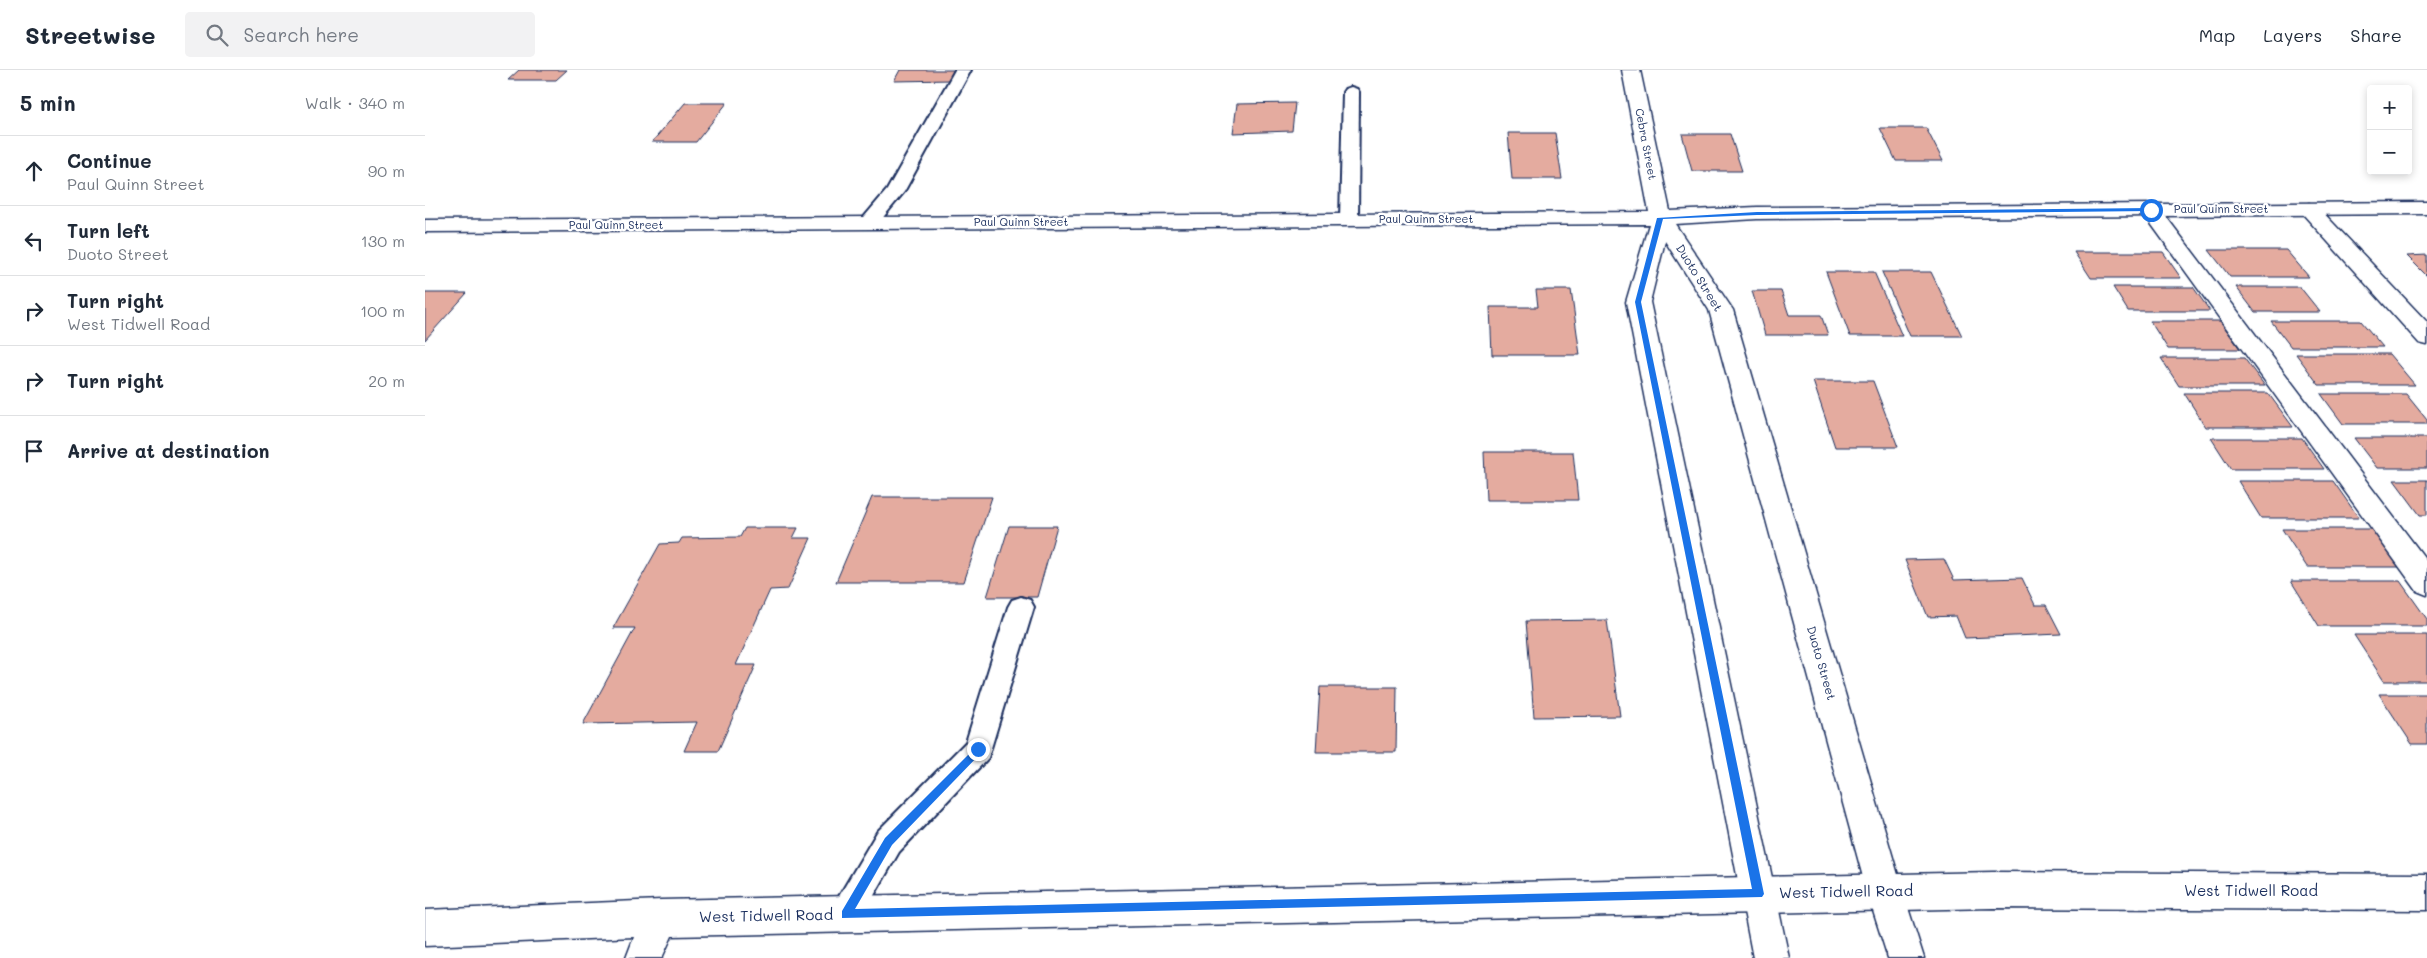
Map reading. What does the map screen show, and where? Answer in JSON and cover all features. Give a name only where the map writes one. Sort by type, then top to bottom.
[{"type":"street","name":"Cebra Street","points":[[1631,70],[1661,218]]},
{"type":"street","name":"Paul Quinn Street","points":[[425,226],[1661,218],[1757,213],[2427,208]]},
{"type":"street","points":[[2309,209],[2427,337]]},
{"type":"street","points":[[2151,210],[2427,583]]},
{"type":"street","name":"Duoto Street","points":[[1661,218],[1721,310],[1885,892],[1906,958]]},
{"type":"street","points":[[1661,218],[1638,302],[1771,958]]},
{"type":"street","name":"West Tidwell Road","points":[[425,928],[661,918],[1758,894],[2003,890],[2427,892]]},
{"type":"street","points":[[645,958],[661,918]]},
{"type":"lane","points":[[868,223],[895,192],[963,70]]},
{"type":"lane","points":[[1349,220],[1351,92]]},
{"type":"lane","points":[[846,914],[888,842],[978,749],[1021,607]]},
{"type":"building","points":[[519,70],[567,70],[556,80],[508,80]]},
{"type":"building","points":[[900,70],[956,70],[951,80],[894,81]]},
{"type":"building","points":[[685,103],[727,103],[696,142],[652,142]]},
{"type":"building","points":[[1295,103],[1292,131],[1233,133],[1237,104]]},
{"type":"building","points":[[1880,128],[1926,128],[1943,161],[1896,161]]},
{"type":"building","points":[[1508,133],[1555,133],[1562,179],[1512,179]]},
{"type":"building","points":[[1682,134],[1730,134],[1742,171],[1692,171]]},
{"type":"building","points":[[2209,250],[2286,250],[2309,277],[2230,277]]},
{"type":"building","points":[[2074,252],[2163,252],[2181,278],[2091,278]]},
{"type":"building","points":[[2427,255],[2427,276],[2407,256]]},
{"type":"building","points":[[1826,272],[1874,272],[1902,336],[1850,336]]},
{"type":"building","points":[[1882,272],[1931,272],[1962,336],[1910,336]]},
{"type":"building","points":[[2113,287],[2193,287],[2210,311],[2128,311]]},
{"type":"building","points":[[2236,287],[2300,287],[2320,312],[2255,312]]},
{"type":"building","points":[[1536,290],[1571,290],[1580,355],[1492,355],[1490,307],[1538,307]]},
{"type":"building","points":[[1752,291],[1781,291],[1789,315],[1821,315],[1828,335],[1765,335]]},
{"type":"building","points":[[425,293],[467,293],[425,340]]},
{"type":"building","points":[[2150,321],[2220,321],[2240,349],[2168,349]]},
{"type":"building","points":[[2271,321],[2361,321],[2383,347],[2291,347]]},
{"type":"building","points":[[2296,354],[2389,354],[2415,385],[2319,385]]},
{"type":"building","points":[[2161,358],[2244,358],[2265,386],[2179,386]]},
{"type":"building","points":[[1813,381],[1873,381],[1898,447],[1835,447]]},
{"type":"building","points":[[2184,393],[2268,393],[2293,427],[2206,427]]},
{"type":"building","points":[[2321,394],[2406,394],[2427,420],[2427,424],[2343,424]]},
{"type":"building","points":[[2211,438],[2302,438],[2324,469],[2231,469]]},
{"type":"building","points":[[2354,438],[2427,438],[2427,468],[2377,468]]},
{"type":"building","points":[[1484,452],[1573,452],[1578,500],[1486,500]]},
{"type":"building","points":[[2394,480],[2427,480],[2427,515],[2420,515]]},
{"type":"building","points":[[2238,481],[2333,481],[2359,518],[2261,518]]},
{"type":"building","points":[[872,497],[992,497],[964,582],[836,582]]},
{"type":"building","points":[[1009,526],[1057,526],[1037,597],[987,597]]},
{"type":"building","points":[[745,528],[798,528],[793,538],[811,538],[788,589],[770,590],[736,665],[756,665],[718,751],[684,751],[697,722],[583,724],[635,628],[613,628],[660,544],[679,543],[682,538],[740,537]]},
{"type":"building","points":[[2282,529],[2375,529],[2403,567],[2307,567]]},
{"type":"building","points":[[1944,559],[1954,580],[2022,578],[2035,605],[2046,605],[2061,634],[1965,638],[1956,616],[1928,617],[1905,560]]},
{"type":"building","points":[[2291,581],[2400,581],[2427,619],[2427,626],[2319,626]]},
{"type":"building","points":[[1607,620],[1620,716],[1534,717],[1526,621]]},
{"type":"building","points":[[2354,635],[2427,635],[2427,681],[2384,681]]},
{"type":"building","points":[[1320,687],[1397,687],[1396,752],[1316,752]]},
{"type":"building","points":[[2379,694],[2427,694],[2427,744],[2412,744]]},
{"type":"route","points":[[978,749],[888,842],[846,914],[1758,894],[1638,302],[1661,218],[1757,213],[2151,210]]}]
